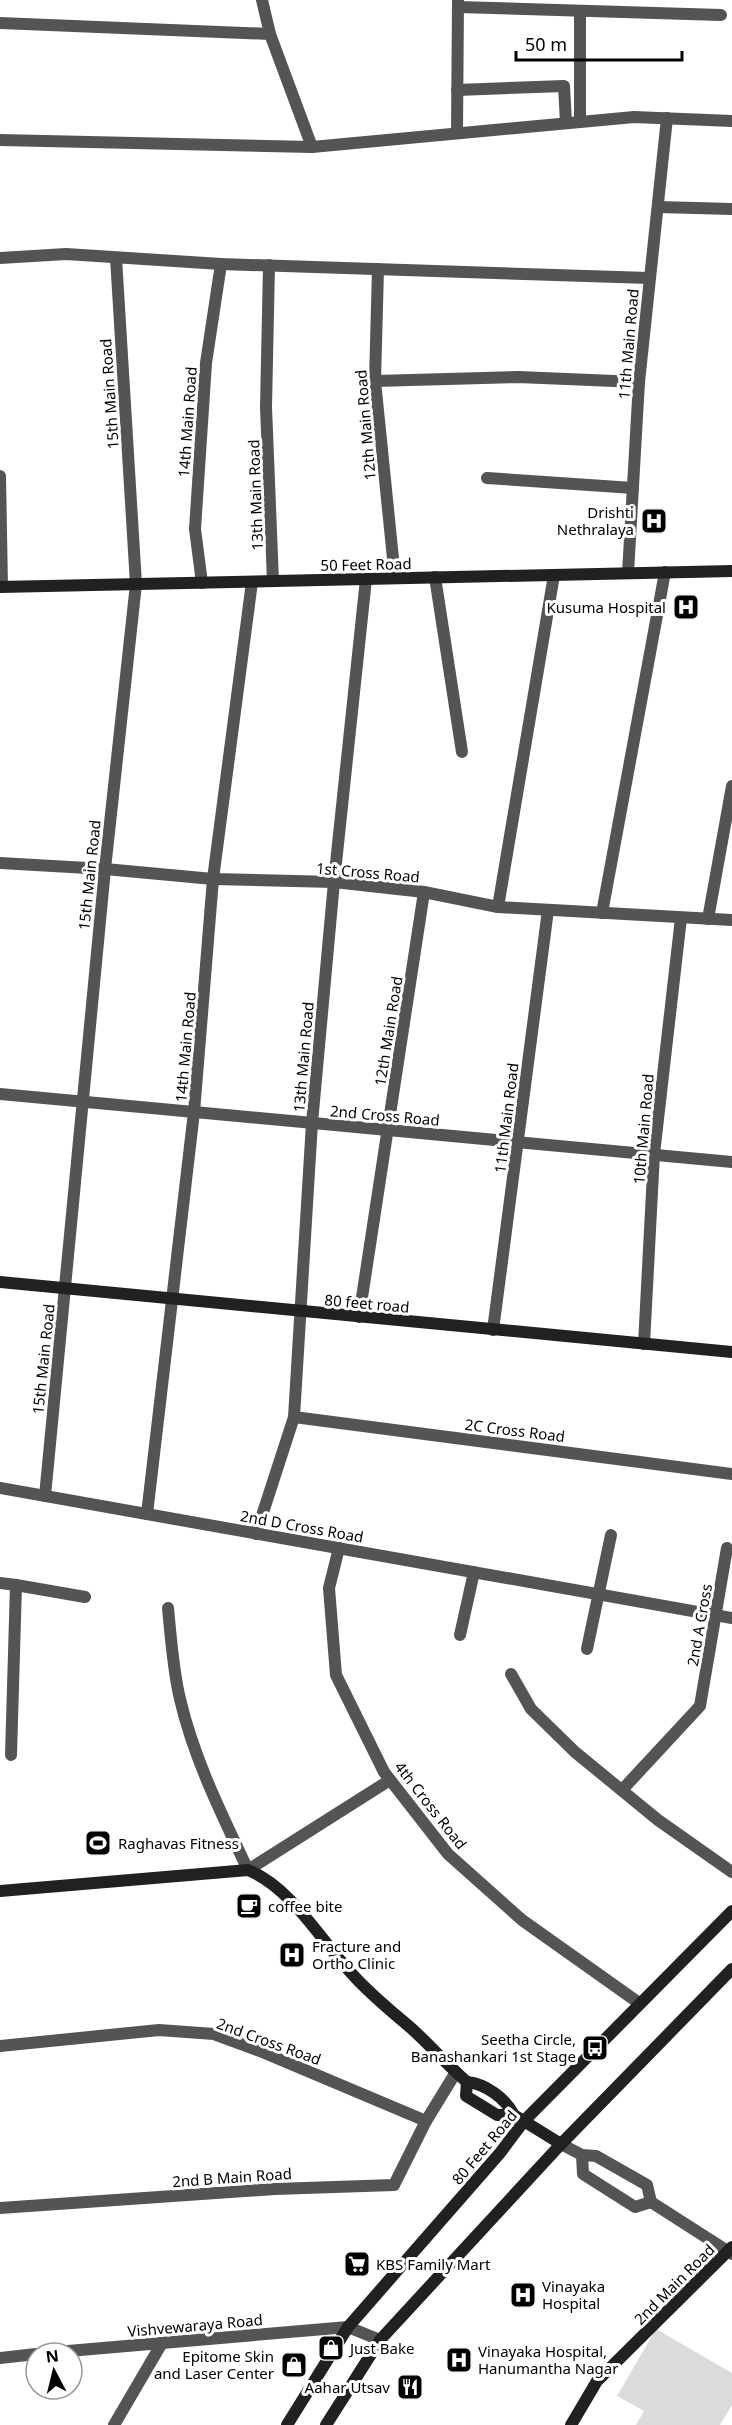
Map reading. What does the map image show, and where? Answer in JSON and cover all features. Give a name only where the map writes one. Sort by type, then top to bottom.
[{"type":"main road","name":"50 Feet Road","points":[[1,587],[732,570]]},
{"type":"main road","name":"80 feet road","points":[[0,1282],[732,1352]]},
{"type":"main road","points":[[0,1891],[248,1870],[264,1876],[280,1889],[378,2001],[466,2082],[466,2096],[497,2115],[519,2118],[561,2144]]},
{"type":"main road","name":"80 Feet Road","points":[[286,2425],[348,2327],[500,2152],[519,2118],[732,1911]]},
{"type":"main road","points":[[326,2425],[380,2340],[561,2144],[732,1969]]},
{"type":"main road","name":"2nd Main Road","points":[[571,2425],[597,2381],[731,2251]]},
{"type":"street","points":[[262,0],[270,34],[312,147]]},
{"type":"street","points":[[457,134],[458,4],[721,15]]},
{"type":"street","points":[[578,8],[580,122]]},
{"type":"street","points":[[0,23],[270,34]]},
{"type":"street","points":[[457,90],[564,86],[566,123]]},
{"type":"street","points":[[0,140],[312,147],[634,117],[732,121]]},
{"type":"street","name":"11th Main Road","points":[[628,573],[639,382],[667,118]]},
{"type":"street","points":[[658,207],[732,209]]},
{"type":"street","points":[[0,258],[66,254],[221,264],[649,278]]},
{"type":"street","name":"15th Main Road","points":[[45,1496],[105,869],[136,584],[116,258]]},
{"type":"street","name":"14th Main Road","points":[[202,583],[195,530],[206,363],[221,264]]},
{"type":"street","name":"13th Main Road","points":[[269,265],[266,407],[273,581]]},
{"type":"street","name":"12th Main Road","points":[[378,268],[375,381],[395,578]]},
{"type":"street","points":[[375,381],[518,377],[639,382]]},
{"type":"street","points":[[0,476],[1,587]]},
{"type":"street","points":[[487,478],[633,488]]},
{"type":"street","points":[[602,913],[665,572]]},
{"type":"street","points":[[498,907],[554,575]]},
{"type":"street","points":[[435,578],[462,752]]},
{"type":"street","name":"13th Main Road","points":[[256,1534],[294,1417],[312,1123],[334,882],[366,579]]},
{"type":"street","name":"14th Main Road","points":[[147,1514],[174,1299],[194,1112],[213,879],[252,582]]},
{"type":"street","points":[[708,919],[732,786]]},
{"type":"street","name":"1st Cross Road","points":[[0,863],[105,869],[213,879],[334,882],[424,892],[498,907],[732,920]]},
{"type":"street","name":"12th Main Road","points":[[359,1317],[424,892]]},
{"type":"street","name":"11th Main Road","points":[[493,1330],[548,910]]},
{"type":"street","name":"10th Main Road","points":[[644,1344],[654,1154],[681,918]]},
{"type":"street","name":"2nd Cross Road","points":[[0,1094],[732,1162]]},
{"type":"street","name":"2C Cross Road","points":[[294,1417],[732,1474]]},
{"type":"street","name":"2nd D Cross Road","points":[[0,1488],[732,1618]]},
{"type":"street","points":[[587,1649],[611,1535]]},
{"type":"street","name":"4th Cross Road","points":[[339,1548],[329,1588],[336,1675],[384,1772],[448,1854],[522,1920],[639,2003]]},
{"type":"street","name":"2nd A Cross","points":[[622,1791],[700,1706],[727,1548]]},
{"type":"street","points":[[460,1635],[474,1572]]},
{"type":"street","points":[[0,1583],[85,1597]]},
{"type":"street","points":[[11,1755],[16,1585]]},
{"type":"street","points":[[168,1608],[172,1651],[186,1721],[216,1803],[248,1870],[390,1780]]},
{"type":"street","points":[[511,1674],[531,1709],[574,1752],[622,1791],[732,1872]]},
{"type":"street","name":"2nd Cross Road","points":[[0,2046],[159,2030],[213,2034],[260,2051],[426,2121]]},
{"type":"street","points":[[426,2121],[456,2072]]},
{"type":"street","name":"2nd B Main Road","points":[[0,2208],[275,2189],[394,2185],[426,2121]]},
{"type":"street","points":[[561,2144],[582,2156],[596,2156],[647,2186],[651,2202],[731,2251]]},
{"type":"street","points":[[582,2156],[583,2174],[635,2207],[651,2202]]},
{"type":"street","points":[[348,2327],[380,2340]]},
{"type":"street","name":"Vishvewaraya Road","points":[[84,2350],[348,2327]]},
{"type":"street","points":[[114,2425],[162,2343]]},
{"type":"street","points":[[0,2358],[24,2355]]},
{"type":"shaded area","points":[[656,2329],[732,2373],[732,2405],[720,2425],[636,2425],[644,2411],[617,2396]]},
{"type":"place","name":"Drishti Nethralaya","points":[[654,521]]},
{"type":"place","name":"Kusuma Hospital","points":[[686,607]]},
{"type":"place","name":"Raghavas Fitness","points":[[98,1843]]},
{"type":"place","name":"coffee bite","points":[[249,1906]]},
{"type":"place","name":"Fracture and Ortho Clinic","points":[[292,1955]]},
{"type":"place","name":"Seetha Circle, Banashankari 1st Stage","points":[[595,2048]]},
{"type":"place","name":"KBS Family Mart","points":[[357,2264]]},
{"type":"place","name":"Vinayaka Hospital","points":[[523,2295]]},
{"type":"place","name":"Just Bake","points":[[331,2348]]},
{"type":"place","name":"Vinayaka Hospital, Hanumantha Nagar","points":[[459,2360]]},
{"type":"place","name":"Epitome Skin and Laser Center","points":[[294,2365]]},
{"type":"place","name":"Aahar Utsav","points":[[410,2387]]}]
